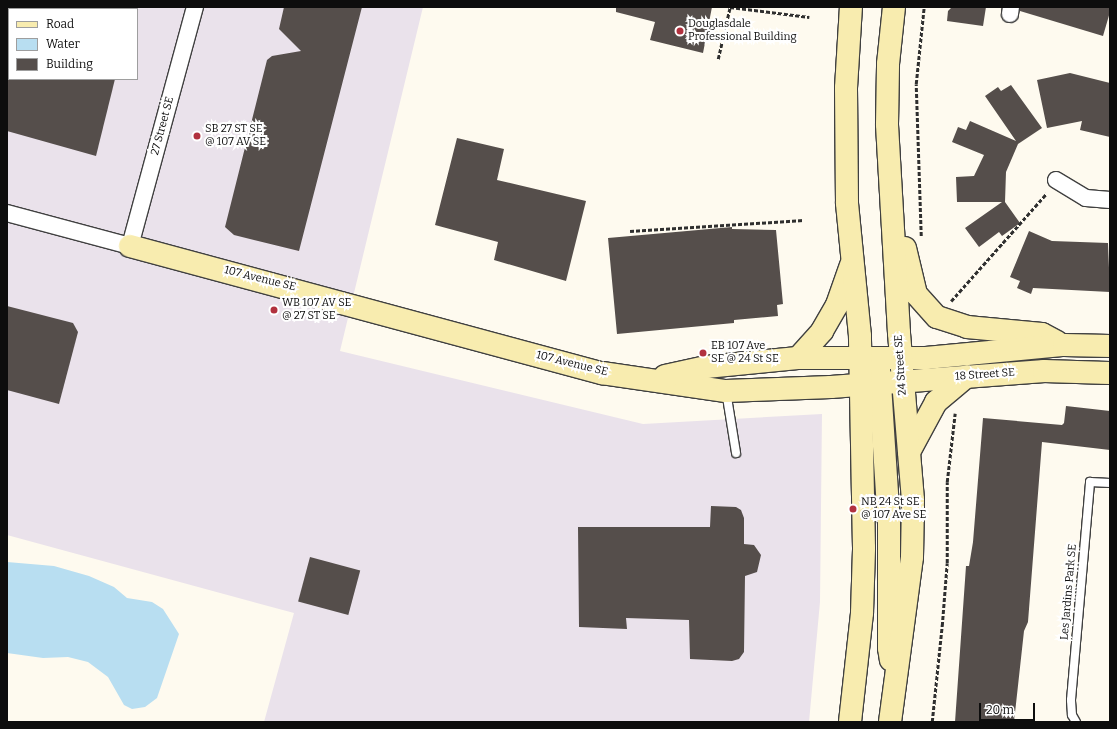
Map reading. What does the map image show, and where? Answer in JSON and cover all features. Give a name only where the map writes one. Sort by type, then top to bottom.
[{"type":"main road","points":[[850,722],[862,613],[864,555],[860,356],[853,259],[847,203],[846,115],[851,7]]},
{"type":"main road","name":"24 Street SE","points":[[892,382],[901,358],[888,124],[888,71],[894,7]]},
{"type":"main road","points":[[892,193],[916,294],[926,308],[937,317],[967,327],[1042,334],[1064,345]]},
{"type":"main road","name":"107 Avenue SE","points":[[130,246],[596,371],[652,378],[726,391],[860,385]]},
{"type":"main road","points":[[798,358],[822,331],[837,305],[853,259]]},
{"type":"main road","name":"18 Street SE","points":[[860,356],[901,358],[1064,345],[1110,346]]},
{"type":"main road","name":"107 Avenue SE","points":[[652,378],[706,367],[798,358],[860,356]]},
{"type":"main road","name":"24 Street SE","points":[[860,356],[880,370],[892,382],[909,452],[913,500],[912,557],[897,687],[890,722]]},
{"type":"main road","name":"18 Street SE","points":[[860,385],[1044,371],[1110,373]]},
{"type":"main road","points":[[909,452],[936,402],[967,376]]},
{"type":"main road","points":[[892,382],[889,523],[889,648],[897,687]]},
{"type":"street","name":"27 Street SE","points":[[130,246],[195,7]]},
{"type":"street","points":[[1056,180],[1086,198],[1110,200]]},
{"type":"street","name":"107 Avenue SE","points":[[7,213],[130,246]]},
{"type":"lane","points":[[726,391],[736,453]]},
{"type":"lane","name":"Les Jardins Park SE","points":[[1076,722],[1072,716],[1070,700],[1090,482],[1110,483]]},
{"type":"path","points":[[718,59],[730,7],[809,16]]},
{"type":"path","points":[[922,245],[916,84],[924,7]]},
{"type":"path","points":[[949,303],[1035,209],[1056,180]]},
{"type":"path","points":[[630,231],[804,220]]},
{"type":"path","points":[[932,722],[947,563],[947,482],[953,442],[955,407]]},
{"type":"shaded area","points":[[7,7],[423,7],[340,351],[643,424],[822,414],[820,602],[809,722],[264,722],[294,613],[7,535]]},
{"type":"water","points":[[7,562],[54,566],[89,576],[114,587],[127,598],[152,602],[163,609],[179,634],[157,698],[145,707],[132,709],[124,705],[108,677],[88,662],[68,657],[43,658],[7,653]]},
{"type":"building","points":[[284,7],[362,7],[299,251],[234,235],[225,227],[267,60],[272,56],[301,51],[279,29]]},
{"type":"building","name":"Douglasdale Professional Building","points":[[616,7],[712,7],[703,53],[650,40],[655,22],[616,12]]},
{"type":"building","points":[[952,7],[986,7],[983,26],[947,21],[948,11]]},
{"type":"building","points":[[1020,7],[1110,7],[1110,12],[1103,36],[1020,11]]},
{"type":"building","points":[[1070,73],[1110,83],[1110,137],[1080,130],[1082,121],[1047,128],[1037,80]]},
{"type":"building","points":[[7,79],[115,80],[96,156],[7,131]]},
{"type":"building","points":[[1011,85],[1042,128],[1018,144],[1006,172],[1005,202],[1020,223],[1002,236],[999,232],[979,247],[965,228],[1002,202],[957,202],[956,177],[974,176],[984,155],[952,142],[958,127],[966,130],[970,121],[1016,141],[985,96],[998,87],[1001,91]]},
{"type":"building","points":[[457,138],[504,149],[497,180],[586,201],[566,281],[494,260],[498,242],[435,225]]},
{"type":"building","points":[[732,227],[732,229],[776,230],[783,304],[777,305],[778,316],[734,320],[734,323],[617,334],[608,238]]},
{"type":"building","points":[[1029,231],[1052,241],[1108,243],[1110,292],[1033,288],[1031,294],[1017,288],[1020,281],[1010,277]]},
{"type":"building","points":[[7,306],[73,323],[78,332],[59,404],[7,390]]},
{"type":"building","points":[[1066,406],[1110,411],[1110,450],[1042,442],[1028,622],[1024,631],[1014,722],[955,722],[966,566],[969,566],[973,542],[983,418],[1062,425],[1064,423]]},
{"type":"building","points":[[711,506],[736,507],[741,510],[744,518],[744,544],[754,545],[761,555],[757,572],[745,576],[744,652],[739,659],[732,661],[690,659],[689,620],[626,618],[627,629],[579,627],[578,527],[710,527]]},
{"type":"building","points":[[310,557],[360,570],[348,615],[298,601]]},
{"type":"place","name":"Douglasdale Professional Building","points":[[680,31]]},
{"type":"place","name":"SB 27 ST SE @ 107 AV SE","points":[[197,136]]},
{"type":"place","name":"WB 107 AV SE @ 27 ST SE","points":[[274,310]]},
{"type":"place","name":"EB 107 Ave SE @ 24 St SE","points":[[703,353]]},
{"type":"place","name":"NB 24 St SE @ 107 Ave SE","points":[[853,509]]}]
